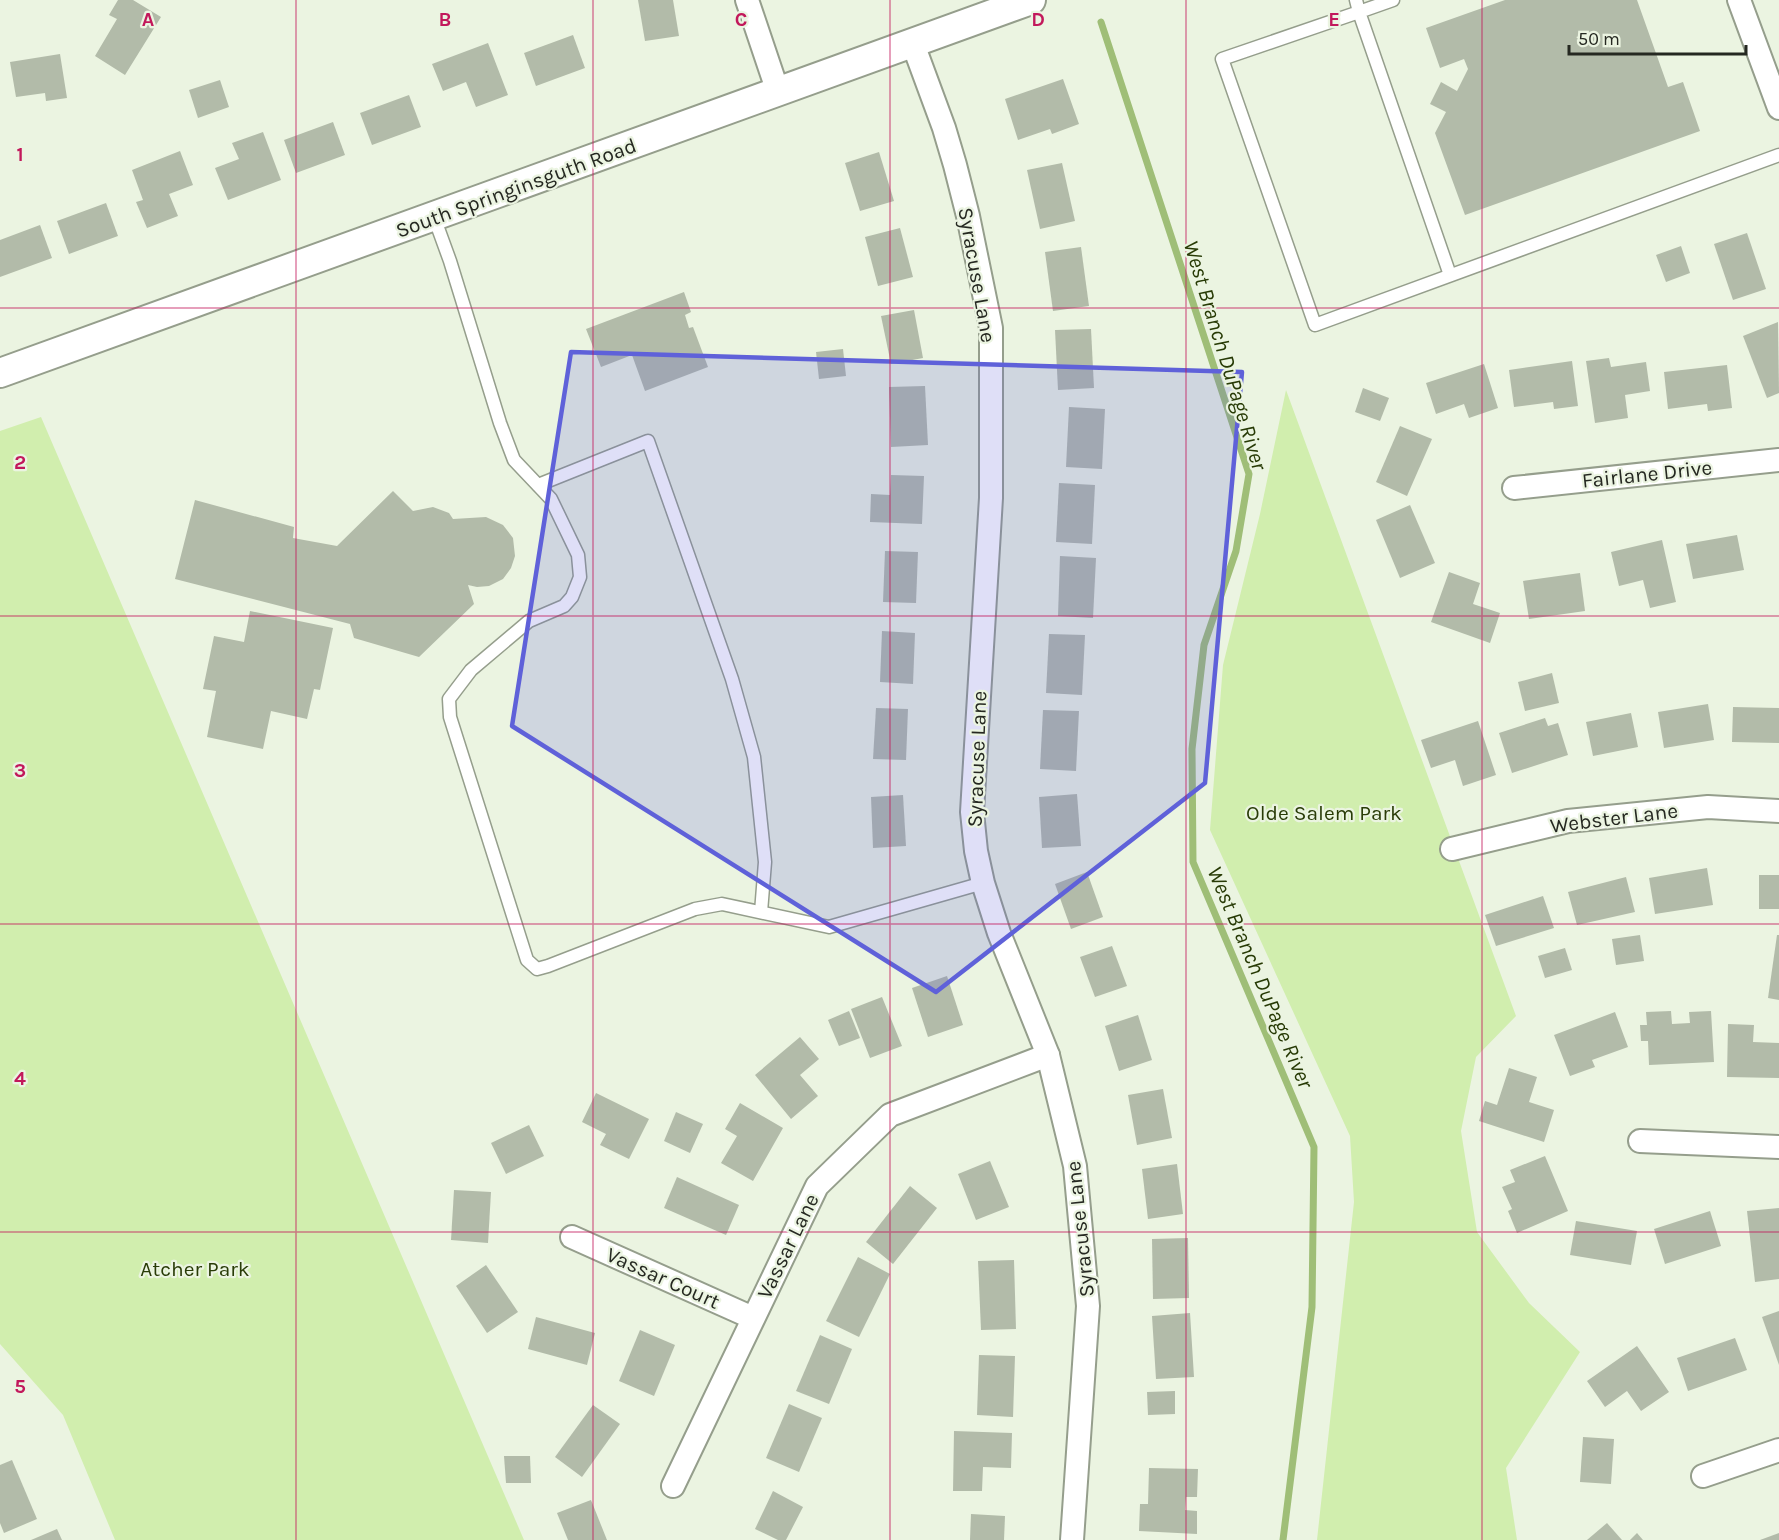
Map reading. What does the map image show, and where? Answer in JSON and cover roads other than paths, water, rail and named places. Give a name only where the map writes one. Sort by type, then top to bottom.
[{"type":"street","points":[[747,0],[778,92]]},
{"type":"street","name":"South Springinsguth Road","points":[[0,373],[434,218],[1031,0]]},
{"type":"street","points":[[1740,0],[1779,108]]},
{"type":"street","name":"Syracuse Lane","points":[[913,44],[955,165],[991,328],[991,498],[972,812],[975,851],[983,884],[999,933],[1048,1056],[1075,1166],[1088,1306],[1072,1540]]},
{"type":"street","name":"Fairlane Drive","points":[[1514,488],[1779,460]]},
{"type":"street","name":"Webster Lane","points":[[1452,849],[1568,821],[1708,807],[1779,811]]},
{"type":"street","name":"Vassar Lane","points":[[673,1486],[817,1186],[890,1115],[1048,1056]]},
{"type":"street","points":[[1640,1141],[1779,1147]]},
{"type":"street","name":"Vassar Court","points":[[572,1237],[753,1318]]},
{"type":"street","points":[[1703,1476],[1779,1449]]},
{"type":"lane","points":[[1393,0],[1358,6],[1222,59],[1315,325],[1779,154]]},
{"type":"lane","points":[[1358,6],[1450,275]]},
{"type":"lane","points":[[434,218],[514,460],[551,499],[578,555],[580,577],[572,597],[564,606],[529,621],[471,670],[449,699],[450,717],[527,960],[537,969],[548,966],[695,909],[722,904],[829,927],[983,884]]},
{"type":"lane","points":[[538,485],[648,441],[732,679],[754,757],[765,862],[761,912]]},
{"type":"waterway","name":"West Branch DuPage River","points":[[1101,22],[1249,474],[1236,551],[1204,645],[1192,749],[1193,862],[1314,1147],[1312,1307],[1283,1540]]},
{"type":"park label","name":"Olde Salem Park","points":[[1324,813]]},
{"type":"park label","name":"Atcher Park","points":[[195,1269]]}]
